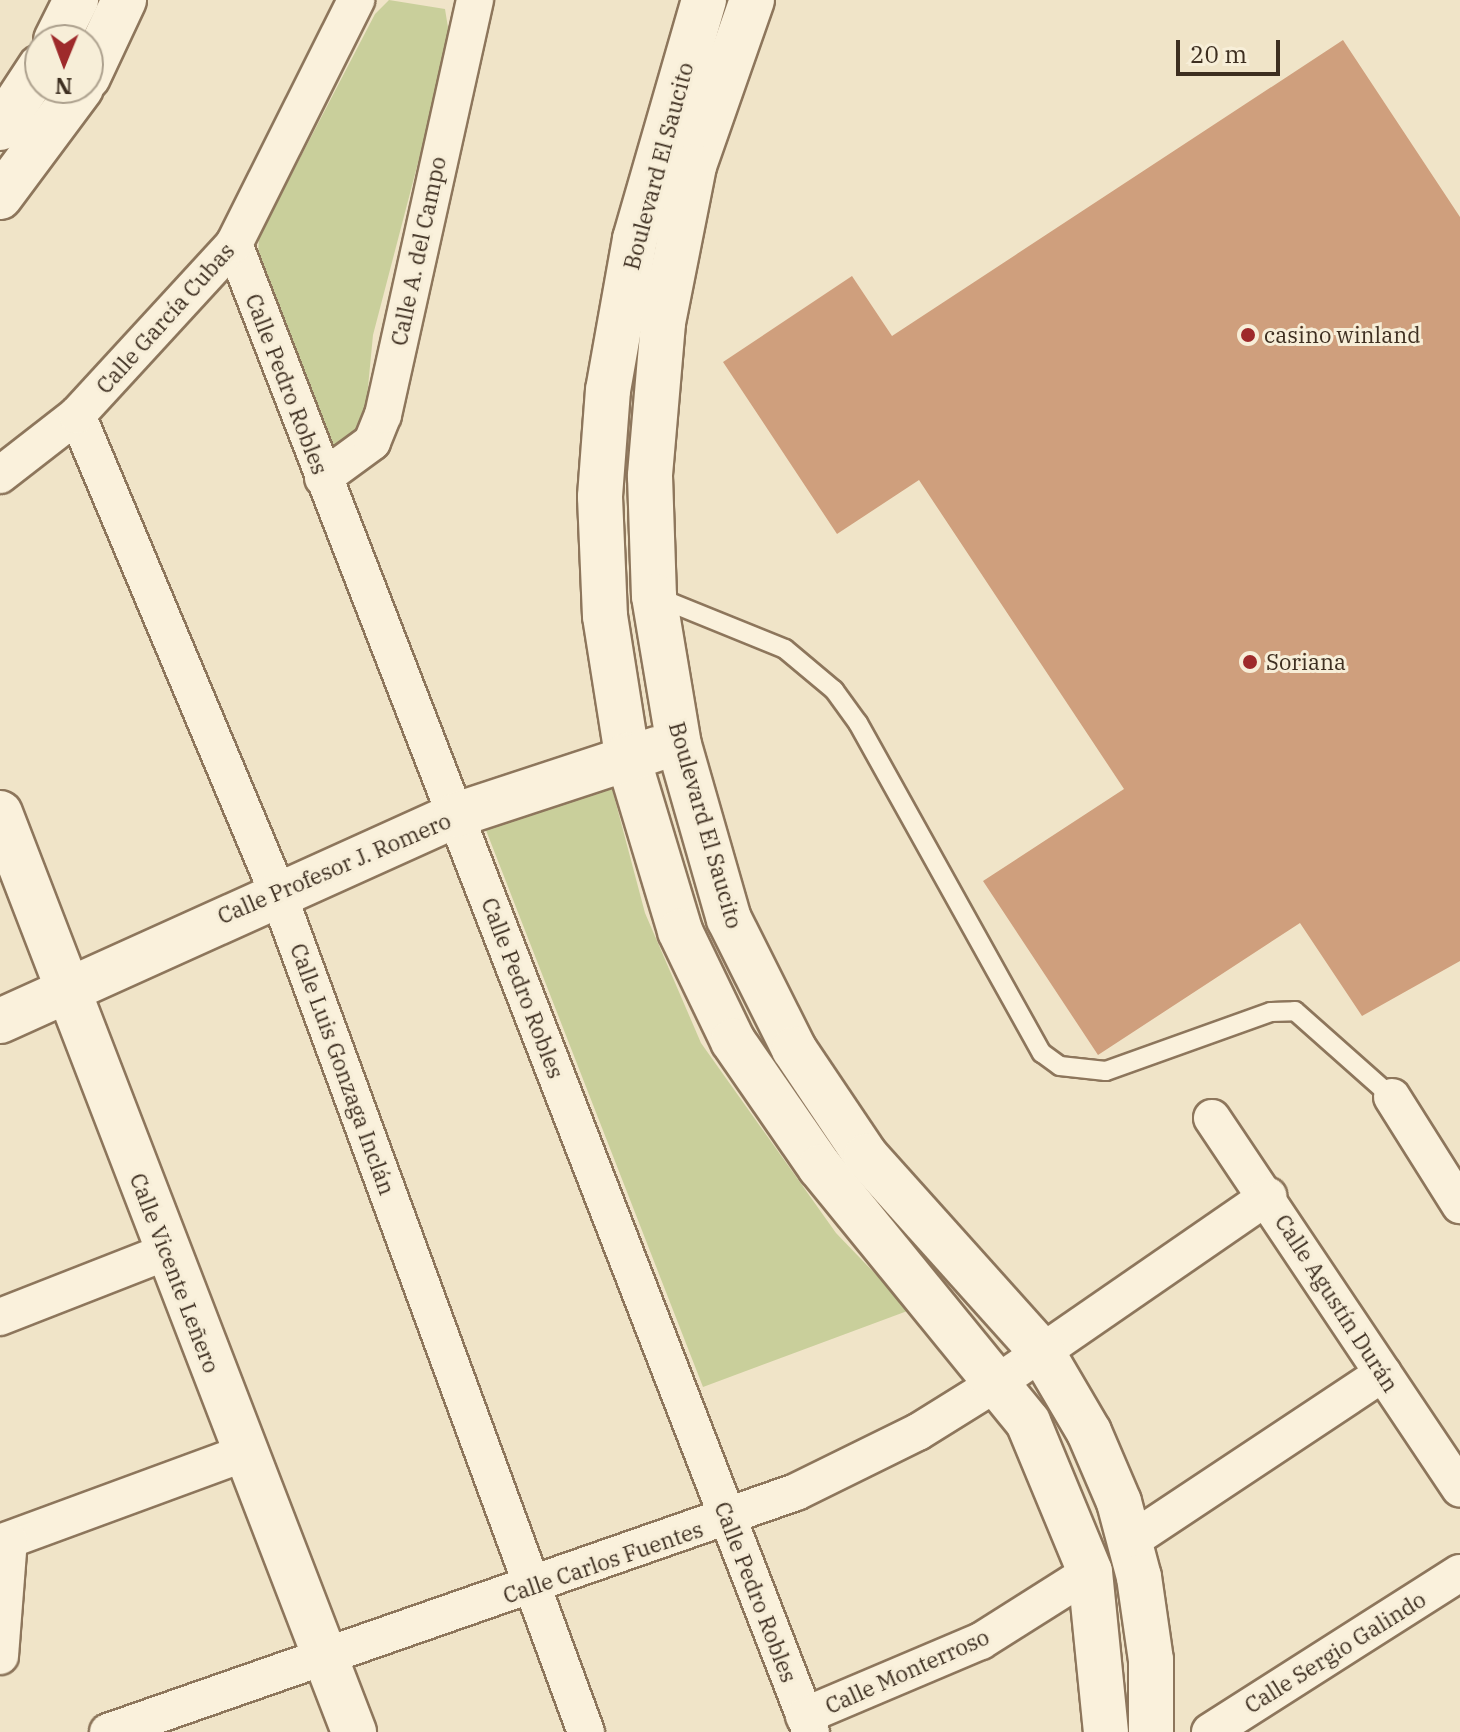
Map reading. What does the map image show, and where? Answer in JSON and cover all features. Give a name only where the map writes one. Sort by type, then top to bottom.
[{"type":"street","points":[[64,24],[76,0]]},
{"type":"street","points":[[104,43],[124,0]]},
{"type":"street","name":"Calle García Cubas","points":[[0,475],[77,415],[234,244],[356,0]]},
{"type":"street","name":"Calle A. del Campo","points":[[323,478],[372,442],[383,415],[475,0]]},
{"type":"street","name":"Boulevard El Saucito","points":[[704,0],[635,239],[608,390],[600,497],[605,616],[627,755],[680,931],[733,1041],[820,1167],[1000,1381],[1061,1490],[1090,1572],[1106,1732]]},
{"type":"street","name":"Boulevard El Saucito","points":[[752,0],[694,166],[663,323],[650,476],[654,596],[679,745],[729,919],[794,1049],[866,1156],[1042,1352],[1089,1432],[1129,1542],[1146,1618],[1151,1732]]},
{"type":"street","points":[[0,128],[24,91]]},
{"type":"street","points":[[0,197],[69,104]]},
{"type":"street","name":"Calle Pedro Robles","points":[[234,244],[808,1724]]},
{"type":"street","name":"Calle Luis Gonzaga Inclán","points":[[77,415],[277,891],[586,1732]]},
{"type":"street","name":"Calle Profesor J. Romero","points":[[0,1021],[70,985],[277,891],[456,815],[627,755],[679,745]]},
{"type":"street","name":"Calle Vicente Leñero","points":[[0,813],[70,985],[166,1252],[354,1732]]},
{"type":"street","points":[[1392,1097],[1460,1205]]},
{"type":"street","name":"Calle Agustín Durán","points":[[1212,1118],[1268,1196],[1460,1489]]},
{"type":"street","name":"Calle Carlos Fuentes","points":[[108,1732],[728,1519],[918,1432],[1000,1381],[1268,1196]]},
{"type":"street","points":[[0,1317],[166,1252]]},
{"type":"street","points":[[1129,1542],[1383,1373]]},
{"type":"street","points":[[0,1656],[5,1541],[244,1453]]},
{"type":"street","name":"Calle Monterroso","points":[[808,1724],[981,1641],[1090,1572]]},
{"type":"street","name":"Calle Sergio Galindo","points":[[1210,1732],[1460,1573]]},
{"type":"lane","points":[[654,596],[785,649],[834,690],[1042,1053],[1060,1066],[1106,1071],[1271,1012],[1295,1011],[1392,1097]]},
{"type":"green space","points":[[389,0],[445,9],[450,40],[373,335],[365,418],[354,441],[334,448],[258,255],[259,237],[375,14]]},
{"type":"green space","points":[[610,781],[645,913],[701,1043],[836,1233],[910,1310],[703,1387],[482,820]]},
{"type":"building","name":"Soriana","points":[[1343,40],[1460,217],[1460,961],[1362,1016],[1300,923],[1098,1055],[983,881],[1124,789],[919,480],[837,534],[723,362],[852,276],[892,336]]},
{"type":"place","name":"casino winland","points":[[1248,335]]},
{"type":"place","name":"Soriana","points":[[1250,662]]}]
